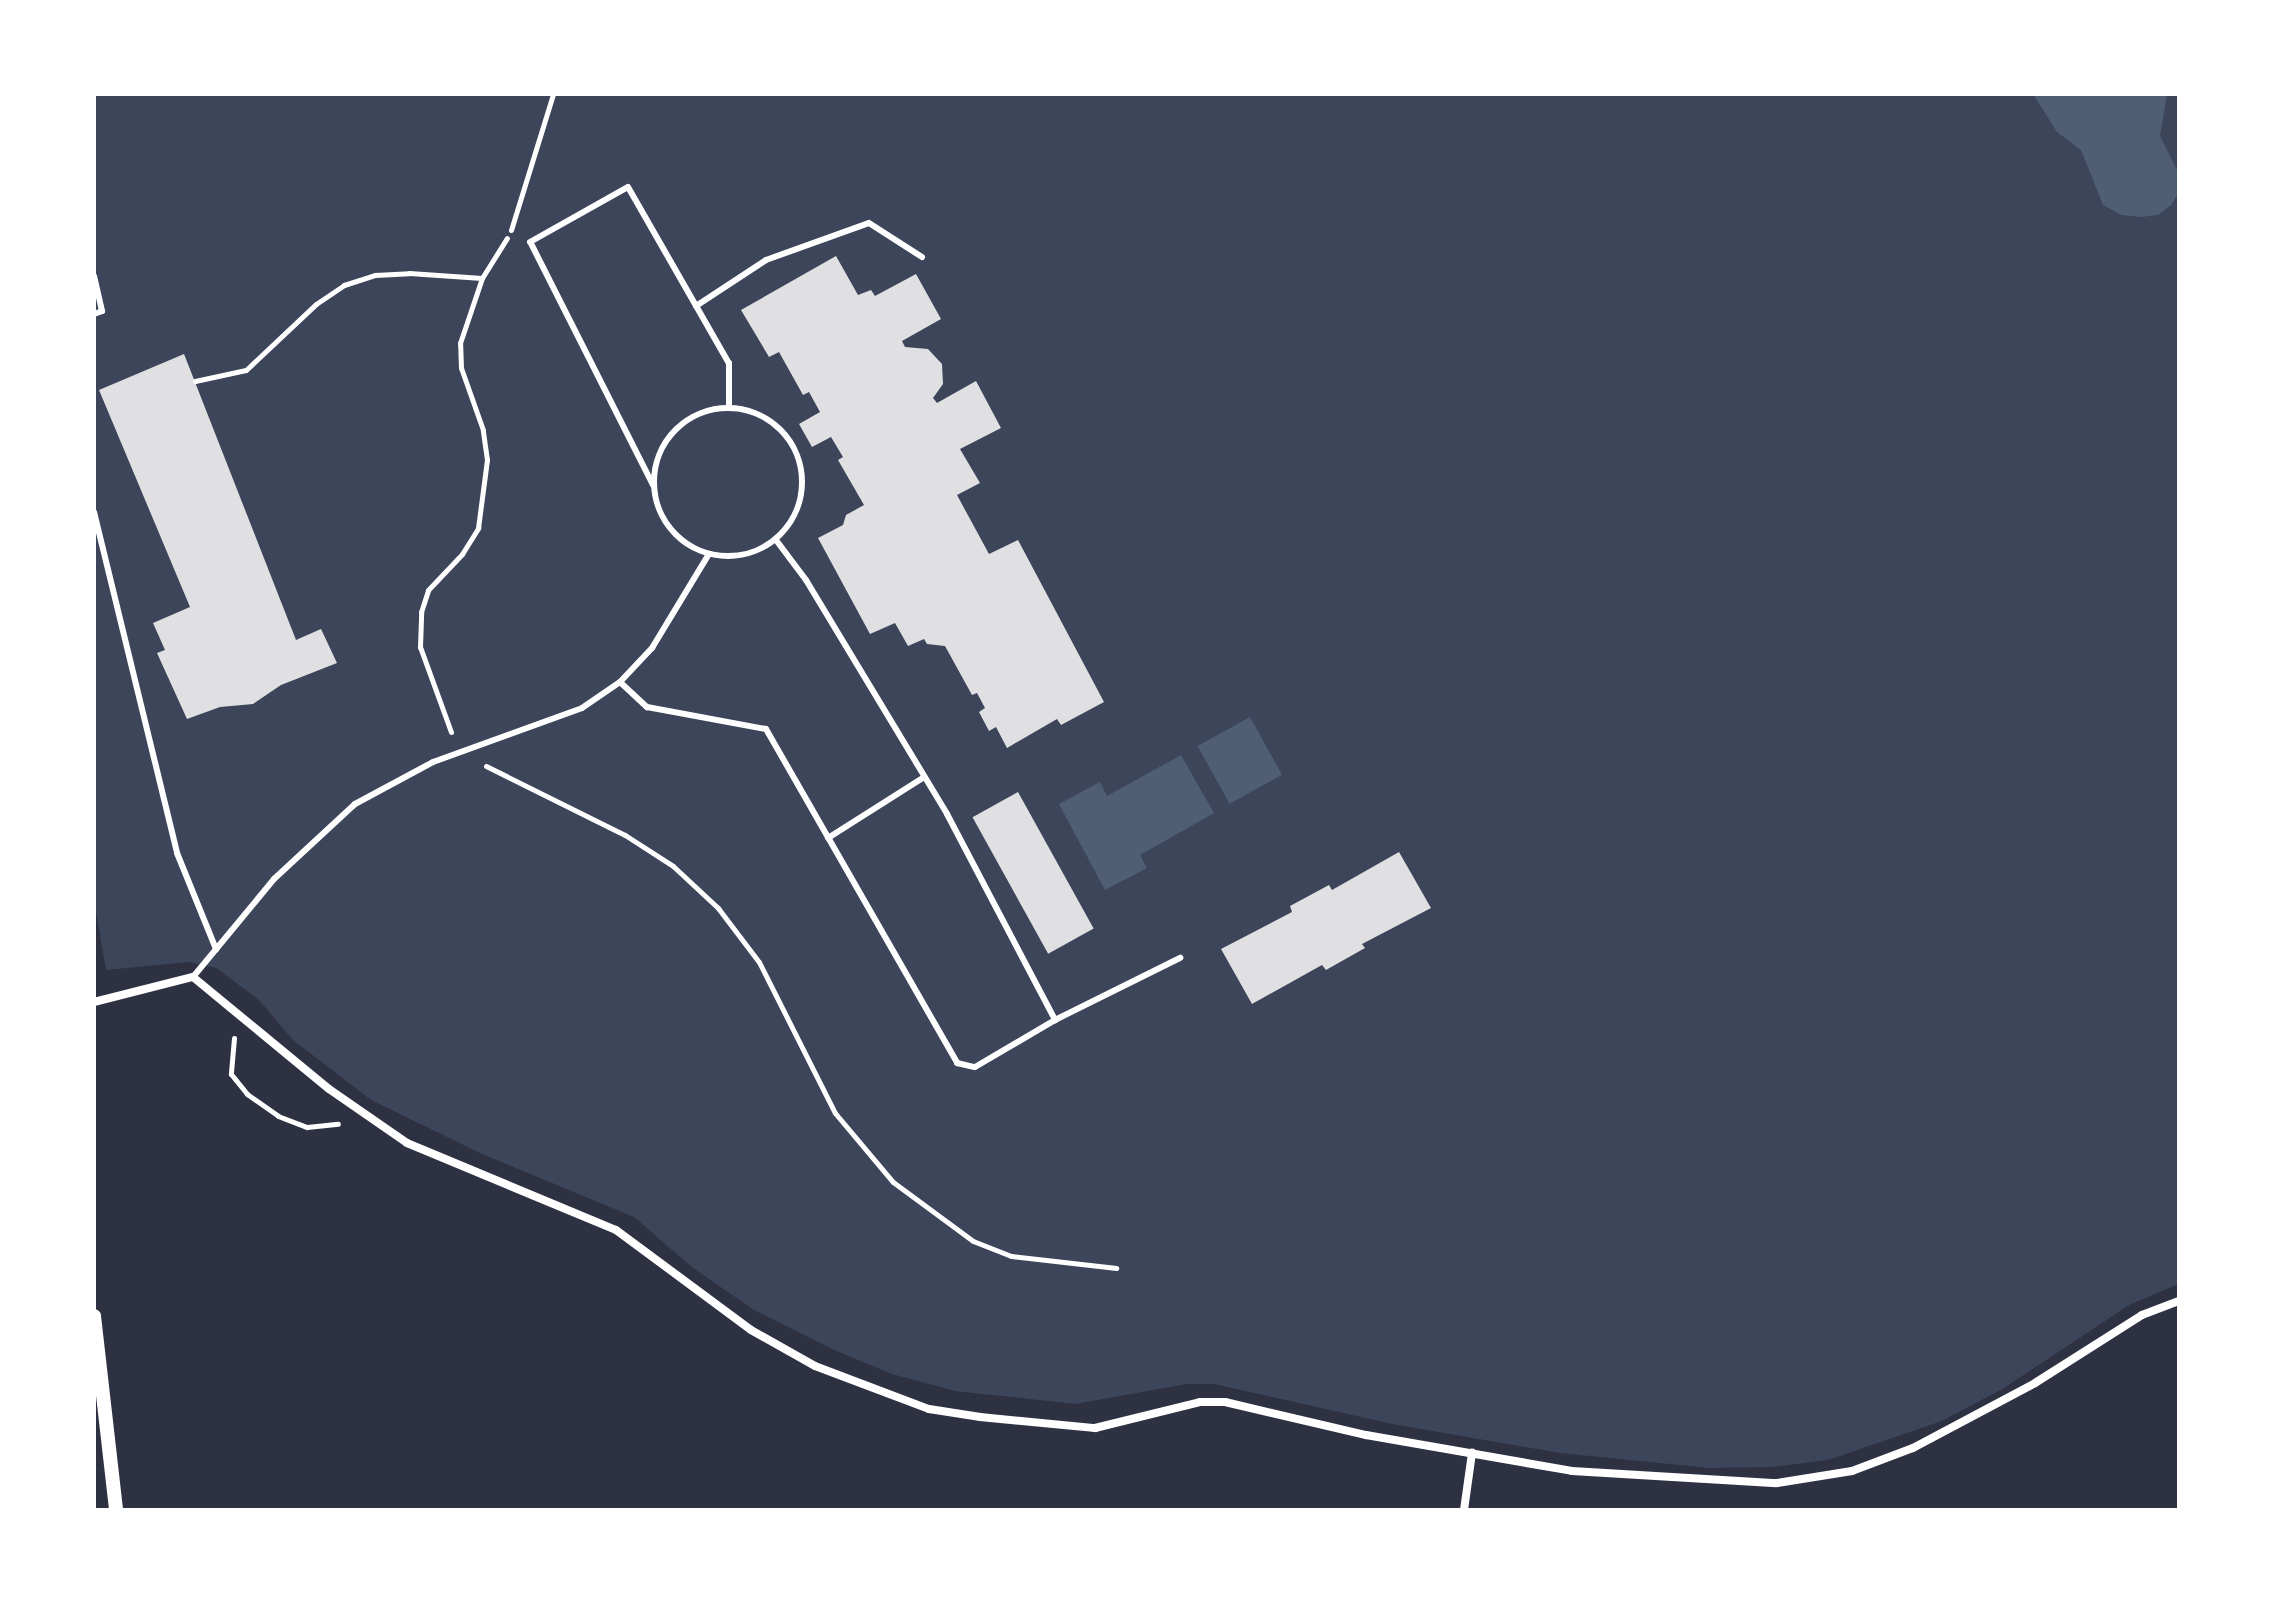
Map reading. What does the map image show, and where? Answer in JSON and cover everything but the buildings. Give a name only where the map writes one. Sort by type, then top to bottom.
[{"type":"street","points":[[94,1002],[193,977],[379,1125],[451,1164],[616,1230],[776,1344],[815,1366],[929,1409],[1095,1428],[1200,1402],[1225,1402],[1572,1471],[1713,1482],[1777,1483],[1852,1471],[1966,1423],[2142,1315],[2179,1301]]},
{"type":"street","points":[[94,1316],[116,1510]]},
{"type":"street","points":[[1464,1510],[1472,1453]]},
{"type":"lane","points":[[653,485],[666,439],[705,410],[729,407],[767,418],[794,448],[803,487],[799,507],[776,540],[744,554],[709,554],[669,529],[653,485],[530,242],[628,187],[729,363],[729,407]]},
{"type":"lane","points":[[696,306],[766,260],[869,223],[922,257]]},
{"type":"lane","points":[[94,276],[102,311],[94,314]]},
{"type":"lane","points":[[94,512],[177,853],[216,949]]},
{"type":"lane","points":[[776,540],[806,580],[924,777],[1055,1020]]},
{"type":"lane","points":[[193,977],[274,879],[355,804],[407,774],[582,708],[620,682],[652,648],[709,554]]},
{"type":"lane","points":[[620,682],[647,707],[766,729],[957,1063],[975,1067],[1055,1020],[1180,958]]},
{"type":"lane","points":[[828,838],[924,777]]},
{"type":"path","points":[[553,94],[511,232],[482,278],[460,343],[461,368],[483,430],[485,489],[478,528],[462,554],[428,590],[420,647],[440,716],[463,752],[522,788],[625,835],[673,866],[718,908],[759,962],[835,1113],[893,1182],[973,1241],[1011,1256],[1116,1268]]},
{"type":"path","points":[[195,381],[246,370],[316,304],[344,285],[375,275],[409,273],[482,278]]},
{"type":"path","points":[[242,1018],[230,1064],[231,1074],[247,1094],[307,1127],[379,1125]]},
{"type":"shaded area","points":[[94,94],[2179,94],[2179,1284],[2129,1305],[2004,1388],[1942,1421],[1828,1460],[1771,1467],[1709,1468],[1560,1453],[1392,1424],[1214,1384],[1187,1384],[1075,1404],[955,1391],[892,1374],[834,1350],[754,1310],[693,1268],[634,1217],[482,1154],[371,1100],[293,1040],[258,999],[216,968],[189,962],[106,970],[94,900]]},
{"type":"shaded area","points":[[2033,94],[2167,94],[2160,136],[2178,172],[2179,192],[2171,205],[2158,215],[2141,217],[2121,215],[2103,205],[2081,150],[2057,132]]},
{"type":"shaded area","points":[[1250,717],[1282,775],[1230,804],[1198,746]]},
{"type":"shaded area","points":[[1181,755],[1214,813],[1140,855],[1147,868],[1105,890],[1059,804],[1100,782],[1107,796]]}]
